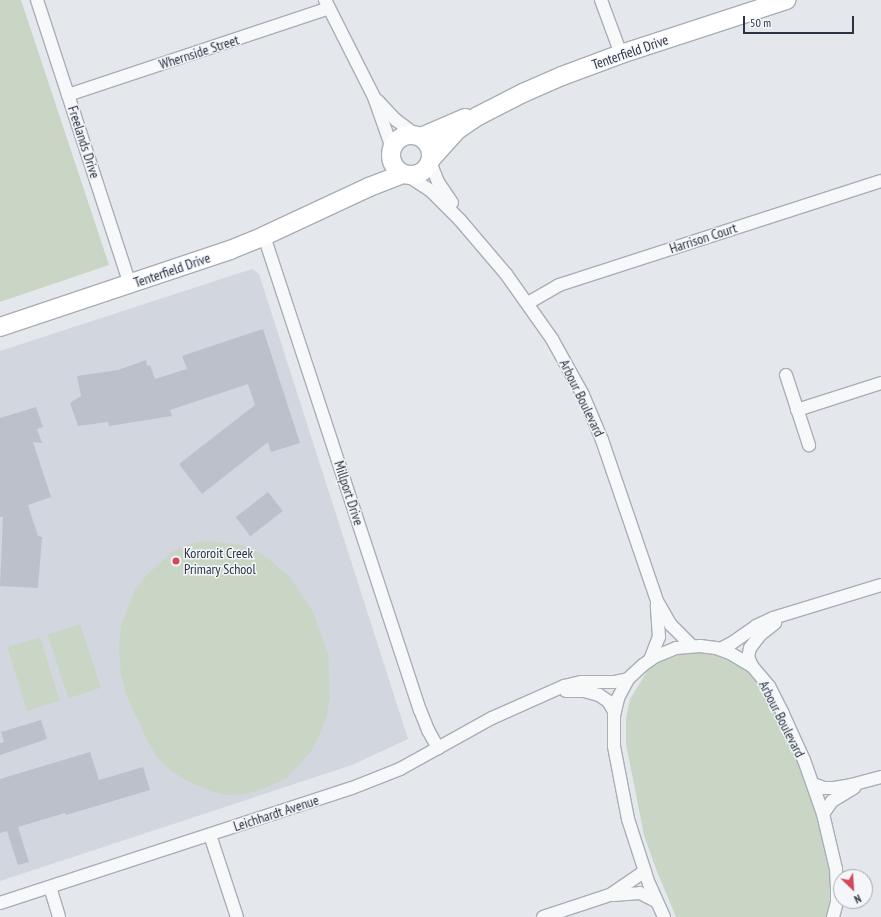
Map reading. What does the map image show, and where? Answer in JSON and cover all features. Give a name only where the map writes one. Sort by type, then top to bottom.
[{"type":"street","name":"Freelands Drive","points":[[37,0],[130,284]]},
{"type":"street","points":[[601,0],[621,54]]},
{"type":"street","name":"Tenterfield Drive","points":[[431,160],[457,130],[478,116],[562,76],[621,54],[786,0]]},
{"type":"street","name":"Whernside Street","points":[[68,95],[327,4]]},
{"type":"street","points":[[327,4],[374,97],[391,150],[393,165],[404,174],[431,191],[460,220]]},
{"type":"street","points":[[374,97],[396,120],[430,146],[431,160],[437,180],[452,203],[460,220]]},
{"type":"street","name":"Tenterfield Drive","points":[[418,136],[450,124],[478,116]]},
{"type":"street","points":[[391,150],[399,139],[404,136],[418,136]]},
{"type":"street","name":"Tenterfield Drive","points":[[339,200],[376,174],[391,150]]},
{"type":"street","points":[[404,174],[417,174],[422,172],[431,160]]},
{"type":"street","name":"Tenterfield Drive","points":[[0,326],[230,250],[264,236],[339,200],[404,174]]},
{"type":"street","name":"Harrison Court","points":[[528,303],[559,285],[881,180]]},
{"type":"street","name":"Arbour Boulevard","points":[[460,220],[528,303],[569,369],[600,434],[612,464],[657,602]]},
{"type":"street","name":"Millport Drive","points":[[264,236],[420,710],[428,730],[438,748]]},
{"type":"street","points":[[786,375],[809,445]]},
{"type":"street","points":[[797,410],[881,383]]},
{"type":"street","points":[[720,649],[764,622],[881,585]]},
{"type":"street","points":[[657,602],[671,625],[692,646]]},
{"type":"street","points":[[650,660],[659,637],[657,602]]},
{"type":"street","points":[[752,666],[748,657],[750,648],[754,641],[768,627],[791,614]]},
{"type":"street","name":"Arbour Boulevard","points":[[664,917],[656,901],[633,838],[623,798],[614,746],[614,711],[628,679],[650,660],[676,648],[692,646],[720,649],[752,666],[769,686],[784,714],[813,784],[823,814],[836,869],[837,902],[833,917]]},
{"type":"street","points":[[542,696],[572,684],[614,682],[628,679]]},
{"type":"street","points":[[542,696],[563,692],[592,692],[604,697],[614,711]]},
{"type":"street","name":"Leichhardt Avenue","points":[[0,903],[352,788],[400,769],[492,718],[542,696]]},
{"type":"street","points":[[813,784],[824,788],[834,788],[866,782],[881,777]]},
{"type":"street","points":[[823,814],[832,801],[866,782]]},
{"type":"street","points":[[210,834],[237,917]]},
{"type":"street","points":[[543,917],[610,895],[645,871]]},
{"type":"street","points":[[50,887],[59,917]]},
{"type":"street","points":[[610,895],[640,893],[656,901]]},
{"type":"shaded area","name":"Kororoit Creek Primary School","points":[[252,269],[259,274],[408,739],[352,765],[0,881],[0,351]]},
{"type":"green space","points":[[0,0],[21,0],[109,265],[0,302]]},
{"type":"green space","points":[[205,541],[243,545],[261,553],[288,575],[312,609],[328,654],[330,697],[326,717],[319,737],[311,751],[287,778],[260,790],[245,794],[226,795],[210,791],[189,782],[170,770],[157,757],[146,738],[127,696],[121,674],[119,650],[121,625],[135,590],[146,576],[172,552],[190,544]]},
{"type":"green space","points":[[80,624],[101,688],[68,698],[48,635]]},
{"type":"green space","points":[[40,637],[60,701],[27,711],[7,647]]},
{"type":"green space","points":[[687,652],[714,652],[745,666],[768,691],[808,781],[833,873],[833,892],[829,917],[676,917],[644,835],[626,744],[626,719],[630,699],[648,670],[660,662]]},
{"type":"building","points":[[263,329],[300,443],[271,452],[268,442],[202,494],[179,464],[255,405],[248,384],[170,410],[172,416],[109,426],[108,422],[78,426],[70,403],[81,396],[77,376],[118,370],[146,360],[147,366],[150,365],[155,379],[187,369],[182,356]]},
{"type":"building","points":[[36,407],[43,427],[37,429],[42,443],[33,442],[51,497],[28,505],[38,536],[42,537],[38,588],[0,586],[3,517],[0,517],[0,418]]},
{"type":"building","points":[[268,492],[283,511],[250,536],[236,517]]},
{"type":"building","points":[[41,720],[47,739],[0,755],[0,743],[4,742],[1,732]]},
{"type":"building","points":[[90,752],[99,780],[143,767],[150,790],[66,815],[65,813],[18,827],[29,862],[18,865],[7,831],[0,833],[0,779]]},
{"type":"place","name":"Kororoit Creek Primary School","points":[[176,561]]}]
